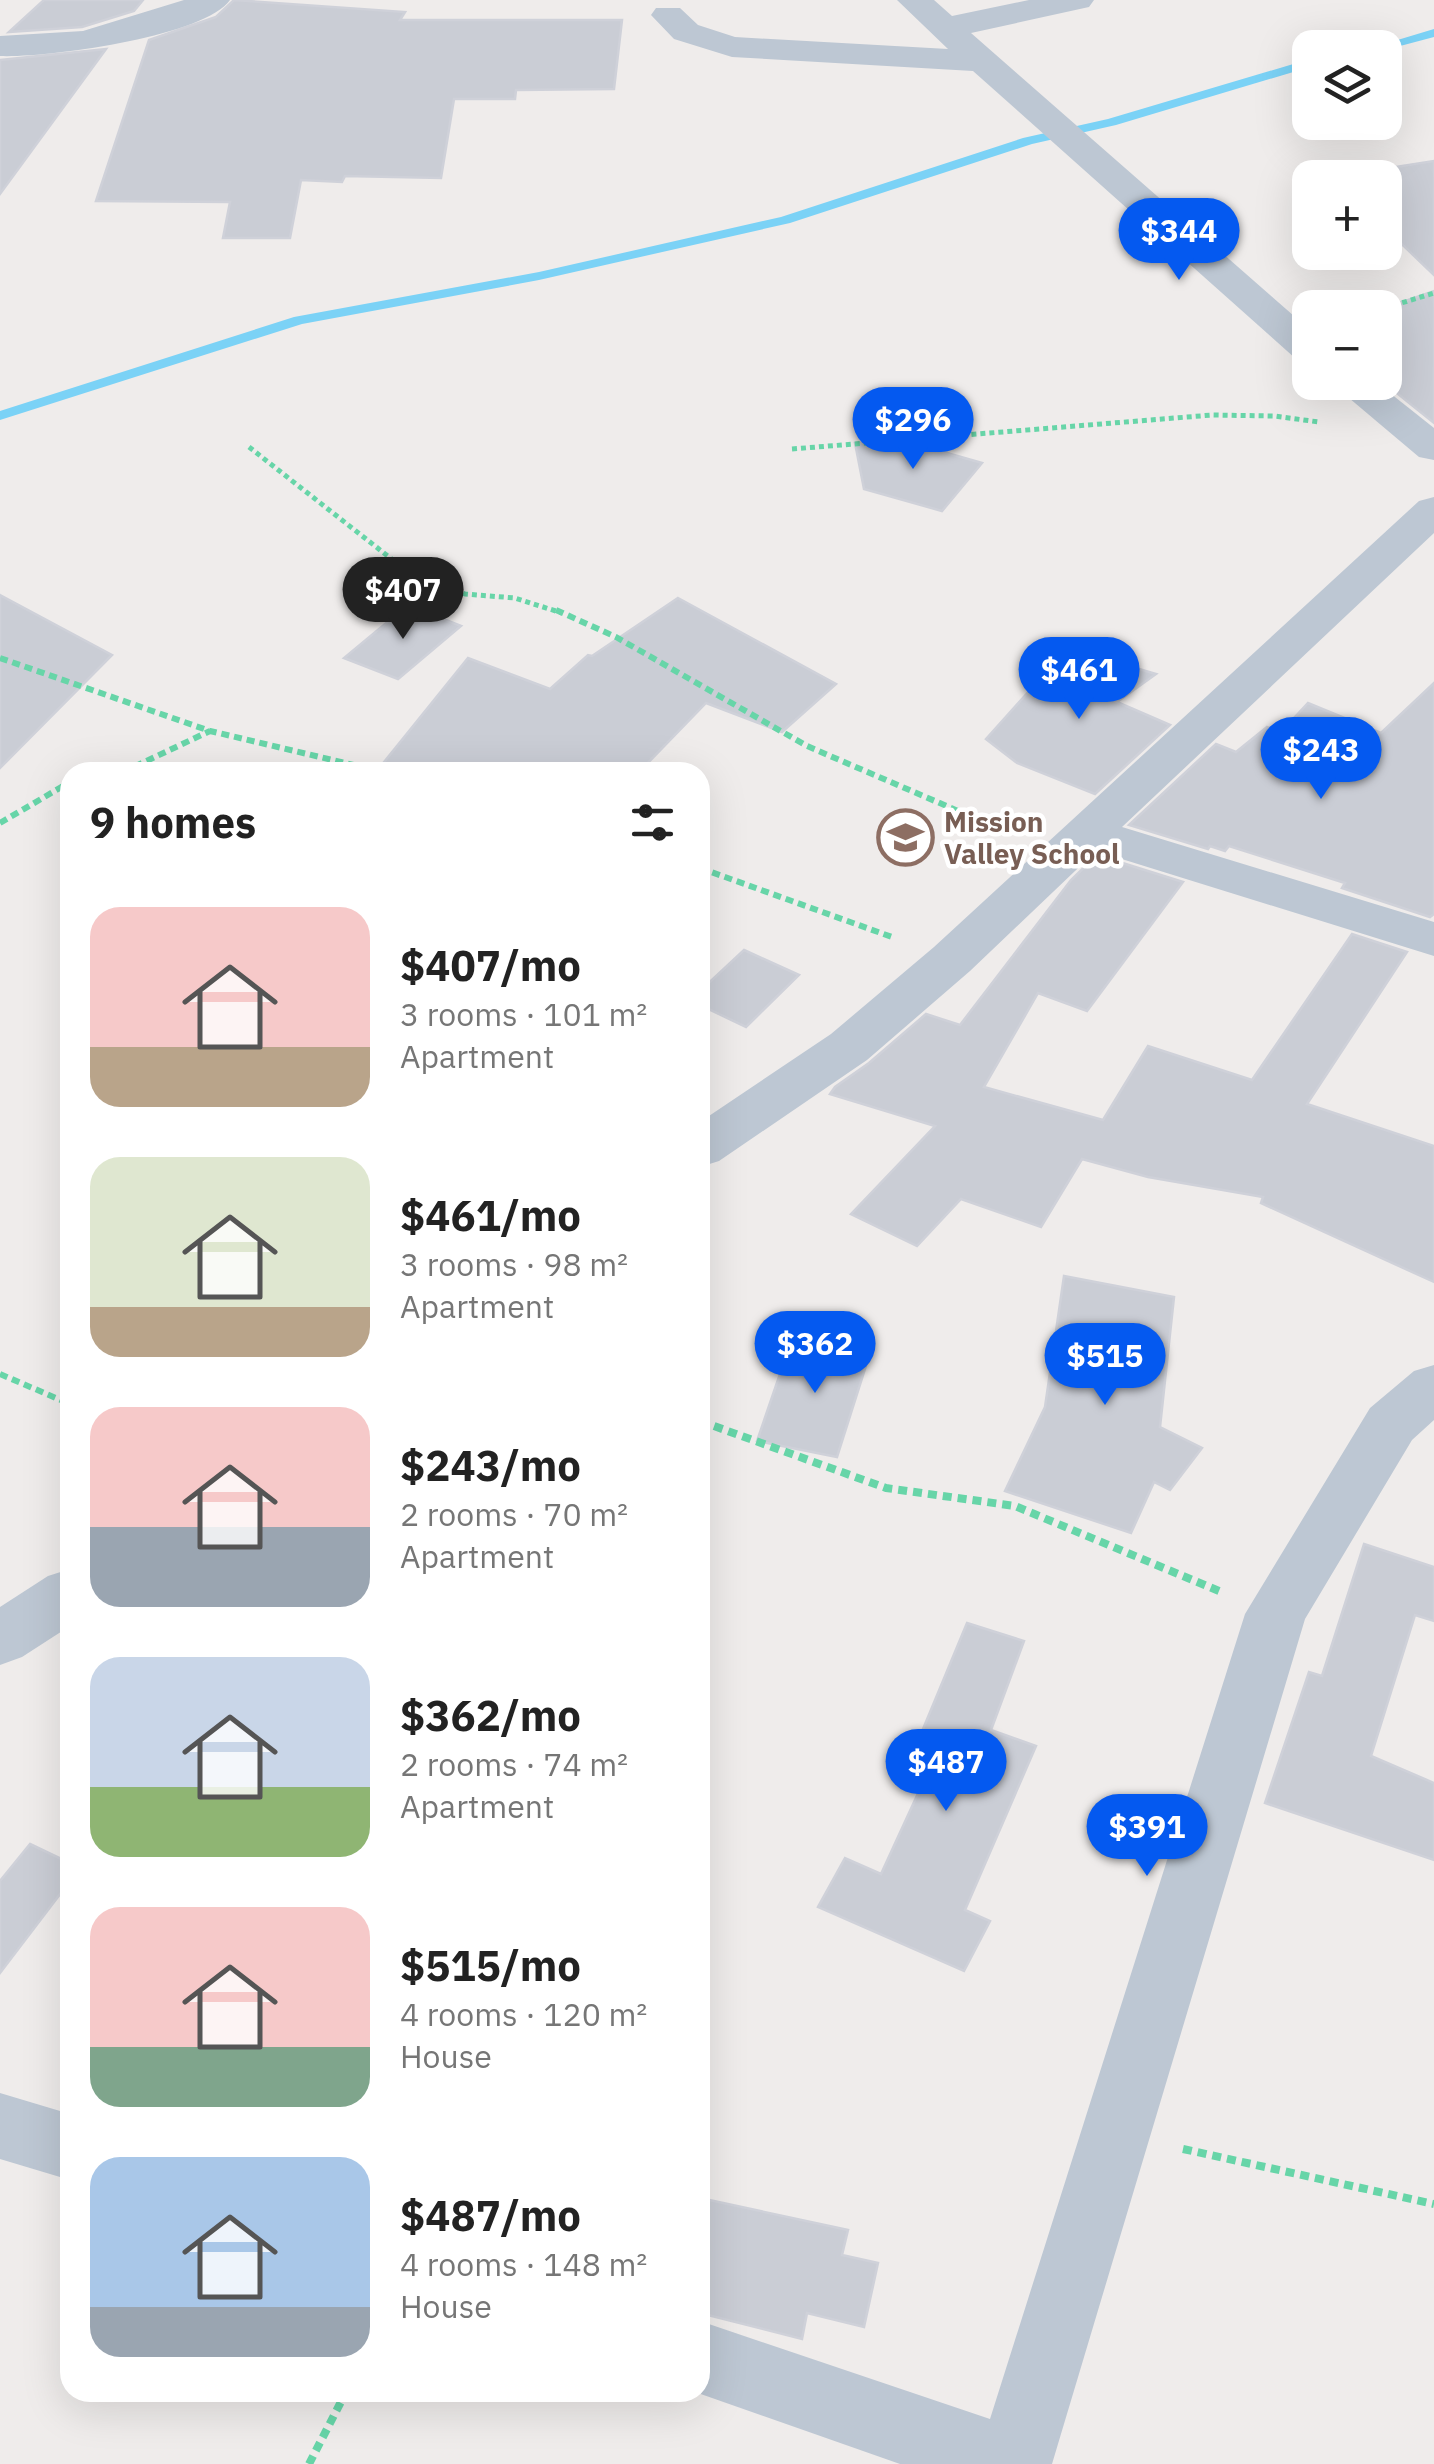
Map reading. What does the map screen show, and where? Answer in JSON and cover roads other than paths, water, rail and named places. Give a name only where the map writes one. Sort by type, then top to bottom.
[{"type":"street","points":[[0,46],[106,38],[164,21],[213,0]]},
{"type":"street","points":[[914,0],[1292,335]]},
{"type":"street","points":[[945,28],[1076,0]]},
{"type":"street","points":[[668,15],[686,32],[732,46],[982,61]]},
{"type":"street","points":[[1373,400],[1430,445]]},
{"type":"street","points":[[710,1141],[849,1047],[952,959],[1434,510]]},
{"type":"street","points":[[1076,844],[1434,939]]},
{"type":"street","points":[[710,2361],[1012,2464],[1118,2134],[1276,1614],[1391,1424],[1434,1387]]},
{"type":"street","points":[[0,1639],[60,1600]]},
{"type":"street","points":[[0,2126],[60,2144]]},
{"type":"waterway","points":[[1402,41],[1434,33]]},
{"type":"waterway","points":[[0,416],[299,320],[539,276],[785,220],[1028,141],[1111,122],[1292,68]]},
{"type":"place","name":"Mission Valley School","points":[[905,837]]}]
